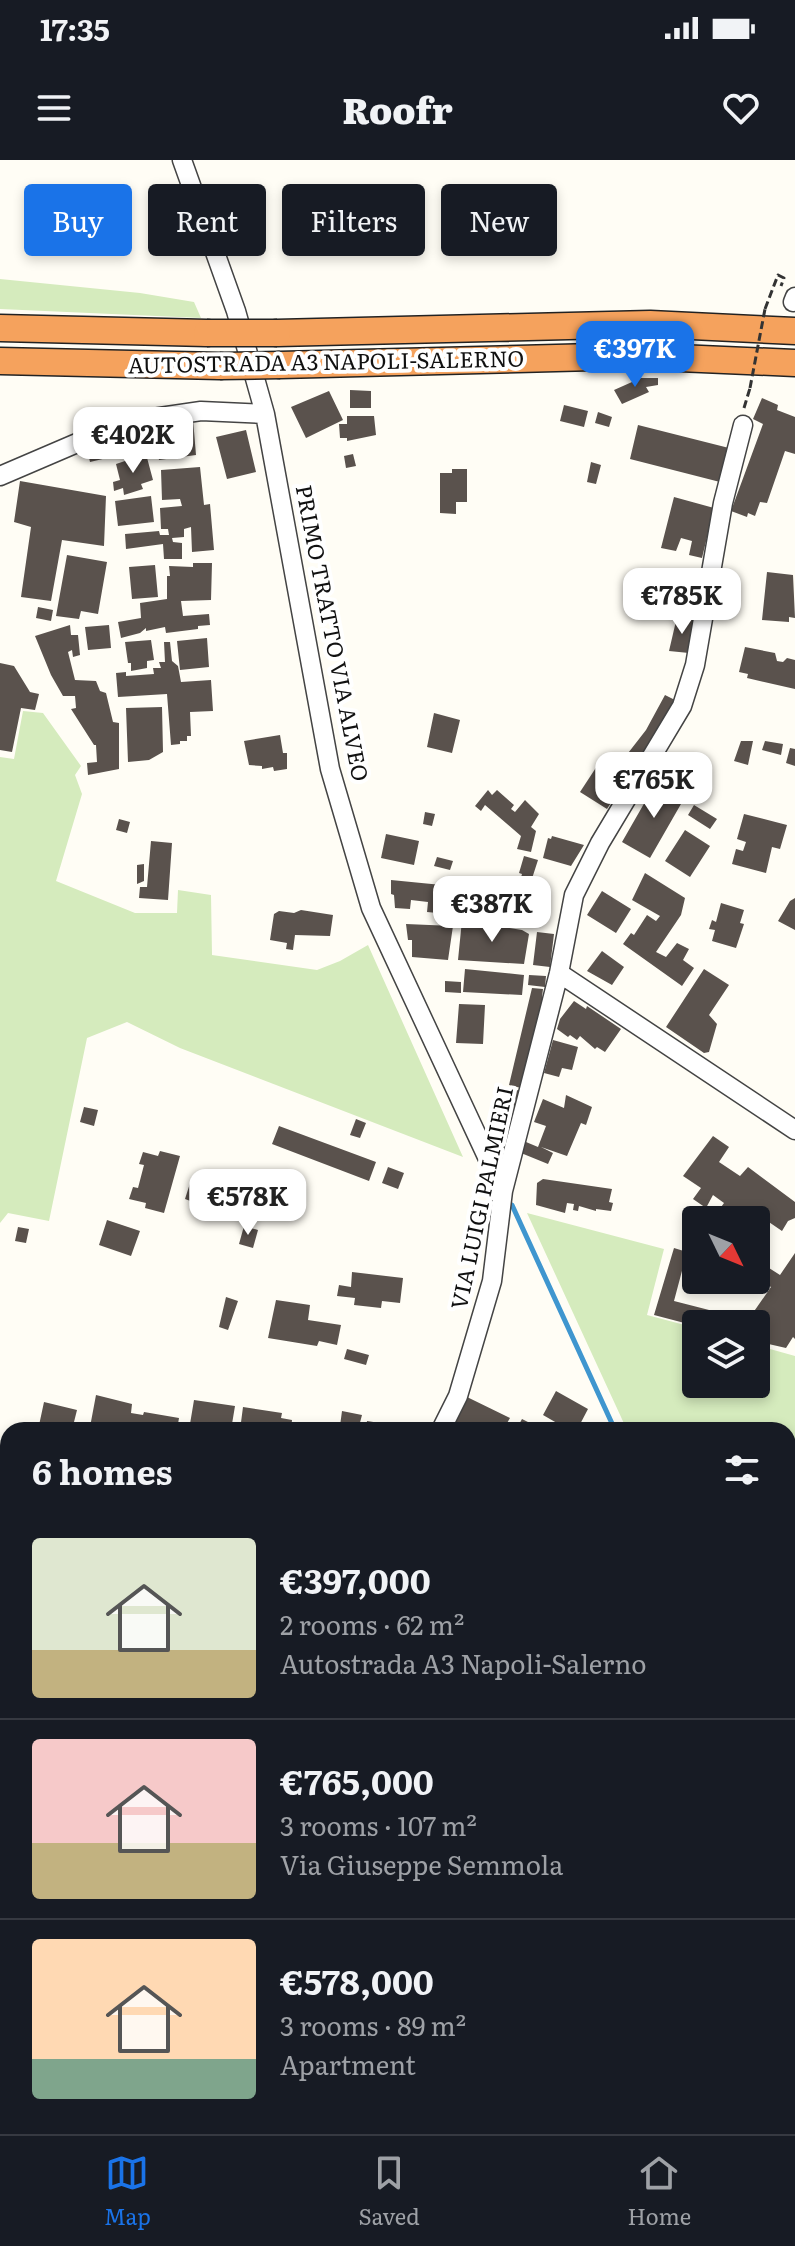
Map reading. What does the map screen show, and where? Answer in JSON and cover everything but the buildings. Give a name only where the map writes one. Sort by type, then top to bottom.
[{"type":"highway","name":"AUTOSTRADA A3 NAPOLI-SALERNO","points":[[0,328],[277,333],[650,324],[795,331]]},
{"type":"highway","name":"AUTOSTRADA A3 NAPOLI-SALERNO","points":[[0,361],[220,366],[633,356],[795,363]]},
{"type":"street","name":"PRIMO TRATTO VIA ALVEO","points":[[182,160],[236,311],[265,414],[330,769],[371,908],[503,1191]]},
{"type":"street","points":[[0,476],[126,422],[201,411],[265,414]]},
{"type":"street","name":"VIA LUIGI PALMIERI","points":[[445,1422],[458,1396],[492,1281],[503,1191],[559,973],[574,895],[600,843],[682,706],[695,665],[725,491],[743,425]]},
{"type":"street","points":[[559,973],[795,1130]]},
{"type":"path","points":[[750,388],[765,309]]},
{"type":"green space","points":[[0,279],[140,293],[194,302],[201,318],[0,309]]},
{"type":"green space","points":[[23,711],[43,713],[81,766],[75,775],[82,794],[56,881],[135,913],[177,913],[178,890],[211,895],[212,955],[317,970],[368,945],[463,1157],[180,1048],[127,1022],[87,1038],[49,1221],[8,1213],[0,1223],[0,757],[14,759]]},
{"type":"green space","points":[[527,1213],[664,1249],[647,1315],[682,1324],[682,1398],[770,1398],[770,1349],[795,1356],[795,1422],[623,1422]]},
{"type":"waterway","points":[[512,1205],[611,1422]]}]
